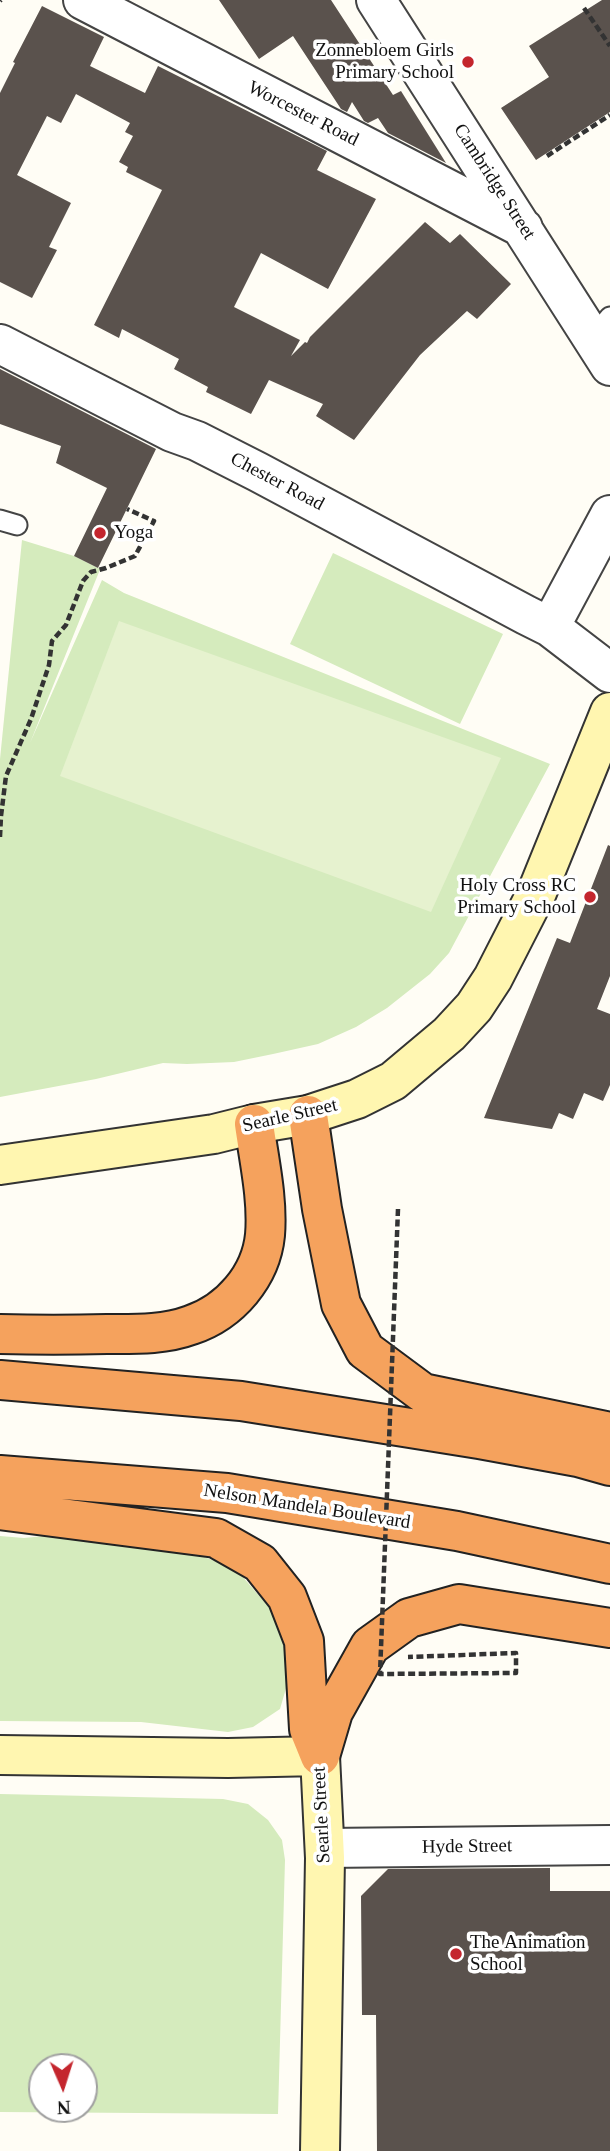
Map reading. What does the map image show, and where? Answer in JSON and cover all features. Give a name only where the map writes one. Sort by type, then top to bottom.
[{"type":"highway","points":[[308,1115],[322,1209],[341,1304],[365,1350],[423,1393],[610,1432]]},
{"type":"highway","points":[[0,1334],[159,1333],[192,1325],[223,1309],[244,1289],[257,1266],[265,1237],[265,1209],[254,1124]]},
{"type":"highway","points":[[0,1380],[241,1401],[492,1441],[578,1457],[610,1466]]},
{"type":"highway","name":"Nelson Mandela Boulevard","points":[[0,1475],[228,1493],[457,1531],[610,1564]]},
{"type":"highway","points":[[0,1510],[216,1538],[260,1563],[287,1597],[304,1641],[309,1729],[320,1756]]},
{"type":"highway","points":[[320,1756],[333,1712],[370,1646],[409,1618],[459,1604],[610,1628]]},
{"type":"street","name":"Worcester Road","points":[[83,0],[523,228]]},
{"type":"street","name":"Cambridge Street","points":[[376,0],[523,228],[604,340]]},
{"type":"street","name":"Chester Road","points":[[0,344],[172,432],[197,441],[258,472],[550,627],[610,673]]},
{"type":"street","points":[[550,627],[610,515]]},
{"type":"street","name":"Chester Road","points":[[550,627],[610,640]]},
{"type":"street","name":"Searle Street","points":[[0,1165],[214,1134],[308,1115],[357,1099],[393,1081],[449,1034],[474,1007],[493,978],[537,892],[610,712]]},
{"type":"street","name":"Searle Street","points":[[0,1755],[228,1758],[320,1756],[325,1848],[320,2151]]},
{"type":"street","name":"Hyde Street","points":[[325,1848],[610,1845]]},
{"type":"path","points":[[584,8],[610,46]]},
{"type":"path","points":[[547,156],[610,116]]},
{"type":"path","points":[[0,837],[6,776],[32,719],[49,665],[52,641],[66,625],[83,580],[91,572],[135,556],[154,521],[127,509]]},
{"type":"path","points":[[398,1209],[380,1674],[516,1673],[516,1653],[408,1657]]},
{"type":"green space","points":[[22,540],[101,567],[30,743],[102,580],[124,593],[550,764],[449,953],[430,974],[387,1008],[356,1027],[318,1044],[234,1062],[163,1063],[0,1097],[0,759]]},
{"type":"green space","points":[[333,553],[503,634],[460,724],[290,644]]},
{"type":"green space","points":[[119,621],[501,758],[431,912],[60,776]]},
{"type":"green space","points":[[54,1535],[194,1553],[220,1563],[242,1576],[274,1613],[289,1659],[287,1685],[280,1709],[253,1727],[228,1732],[141,1722],[0,1721],[0,1536],[24,1538]]},
{"type":"green space","points":[[0,1794],[223,1799],[248,1804],[268,1820],[282,1840],[285,1860],[278,2114],[98,2113],[98,2053],[28,2053],[28,2112],[0,2112]]},
{"type":"building","points":[[219,0],[331,0],[393,95],[401,91],[446,163],[388,133],[378,118],[368,123],[364,121],[352,102],[347,112],[341,109],[293,36],[259,59]]},
{"type":"building","points":[[602,0],[610,0],[610,112],[536,160],[501,108],[549,77],[529,46]]},
{"type":"building","points":[[42,6],[104,37],[90,66],[145,93],[158,66],[327,151],[317,170],[376,199],[328,289],[261,253],[234,307],[300,340],[291,356],[307,343],[425,222],[450,243],[460,234],[511,284],[477,319],[467,311],[420,355],[354,440],[316,416],[323,404],[269,380],[251,414],[206,392],[208,387],[174,369],[179,359],[122,329],[119,338],[94,325],[162,190],[126,172],[128,167],[119,162],[133,136],[125,132],[130,123],[76,94],[61,123],[47,116],[17,175],[71,203],[49,247],[57,250],[32,298],[0,282],[0,93]]},
{"type":"building","points":[[0,369],[156,449],[98,568],[74,556],[107,488],[56,463],[61,446],[0,424]]},
{"type":"building","points":[[608,845],[610,976],[597,1009],[610,1014],[610,1085],[603,1101],[584,1093],[573,1119],[559,1113],[552,1129],[484,1118],[557,938],[570,943]]},
{"type":"building","points":[[550,1868],[550,1891],[610,1891],[610,2151],[377,2151],[376,2015],[362,2015],[361,1896],[388,1869]]},
{"type":"place","name":"Zonnebloem Girls Primary School","points":[[468,62]]},
{"type":"place","name":"Yoga","points":[[100,533]]},
{"type":"place","name":"Holy Cross RC Primary School","points":[[590,897]]},
{"type":"place","name":"The Animation School","points":[[456,1954]]}]
